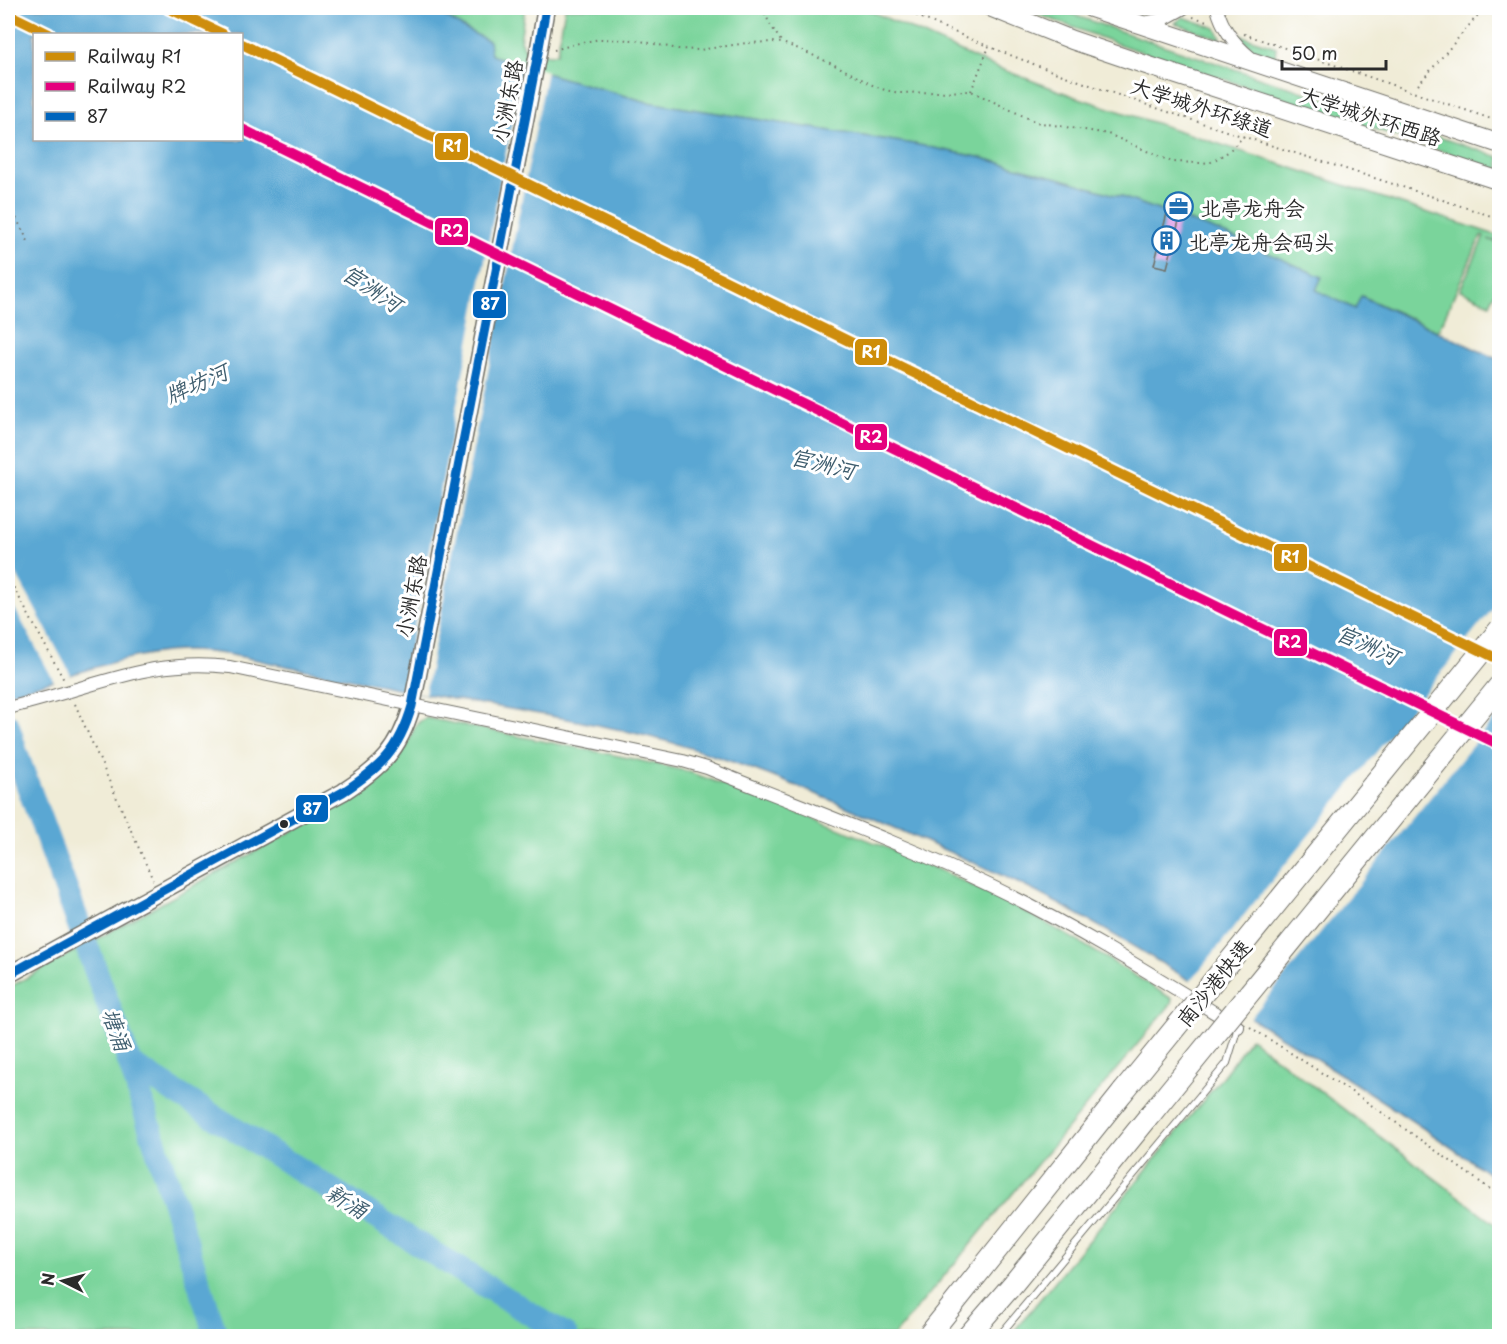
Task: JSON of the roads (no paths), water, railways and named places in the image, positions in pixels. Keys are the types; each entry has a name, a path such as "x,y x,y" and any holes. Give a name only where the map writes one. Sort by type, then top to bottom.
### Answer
{"highway":[{"name":"南沙港快速","path":"928,1336 1500,629"},
{"name":"南沙港快速","path":"968,1336 1013,1284 1500,685"}],"main road":[{"name":"小洲东路","path":"8,975 343,792 382,763 395,745 413,699 546,52 546,8"},
{"name":"大学城外环西路","path":"992,8 1121,57 1500,181"},
{"path":"1091,8 1500,144"}],"street":[{"path":"1217,8 1221,22 1231,38 1239,48 1258,63"},
{"path":"1137,23 1164,19 1185,11"},
{"path":"9,708 150,669 210,665 413,699 683,761 707,768 920,854 1002,891 1084,934 1238,1027"}],"lane":[{"path":"999,1336 1227,1063 1238,1027"}],"water":[{"path":"8,8 432,8 489,41 491,55 531,69 647,102 914,144 978,157 1122,197 1225,234 1322,277 1316,290 1355,309 1361,296 1499,360 1499,1181 1431,1133 1326,1065 1068,909 1002,875 848,808 764,773 706,753 645,736 581,722 221,653 181,651 137,657 8,693"}],"waterway":[{"name":"塘涌","path":"8,726 130,1064 216,1336"},
{"name":"新涌","path":"130,1064 566,1336"}],"rail line":[{"name":"R1","path":"168,8 221,33"},
{"name":"R1","path":"8,14 47,33"},
{"name":"R1","path":"243,44 1500,660"},
{"name":"R2","path":"243,129 1500,745"}],"place":[{"name":"北亭龙舟会","path":"1179,207"},
{"name":"北亭龙舟会码头","path":"1167,241"}],"water label":[{"name":"官洲河","path":"373,287"},
{"name":"牌坊河","path":"196,382"},
{"name":"官洲河","path":"823,462"},
{"name":"官洲河","path":"1368,643"}]}
